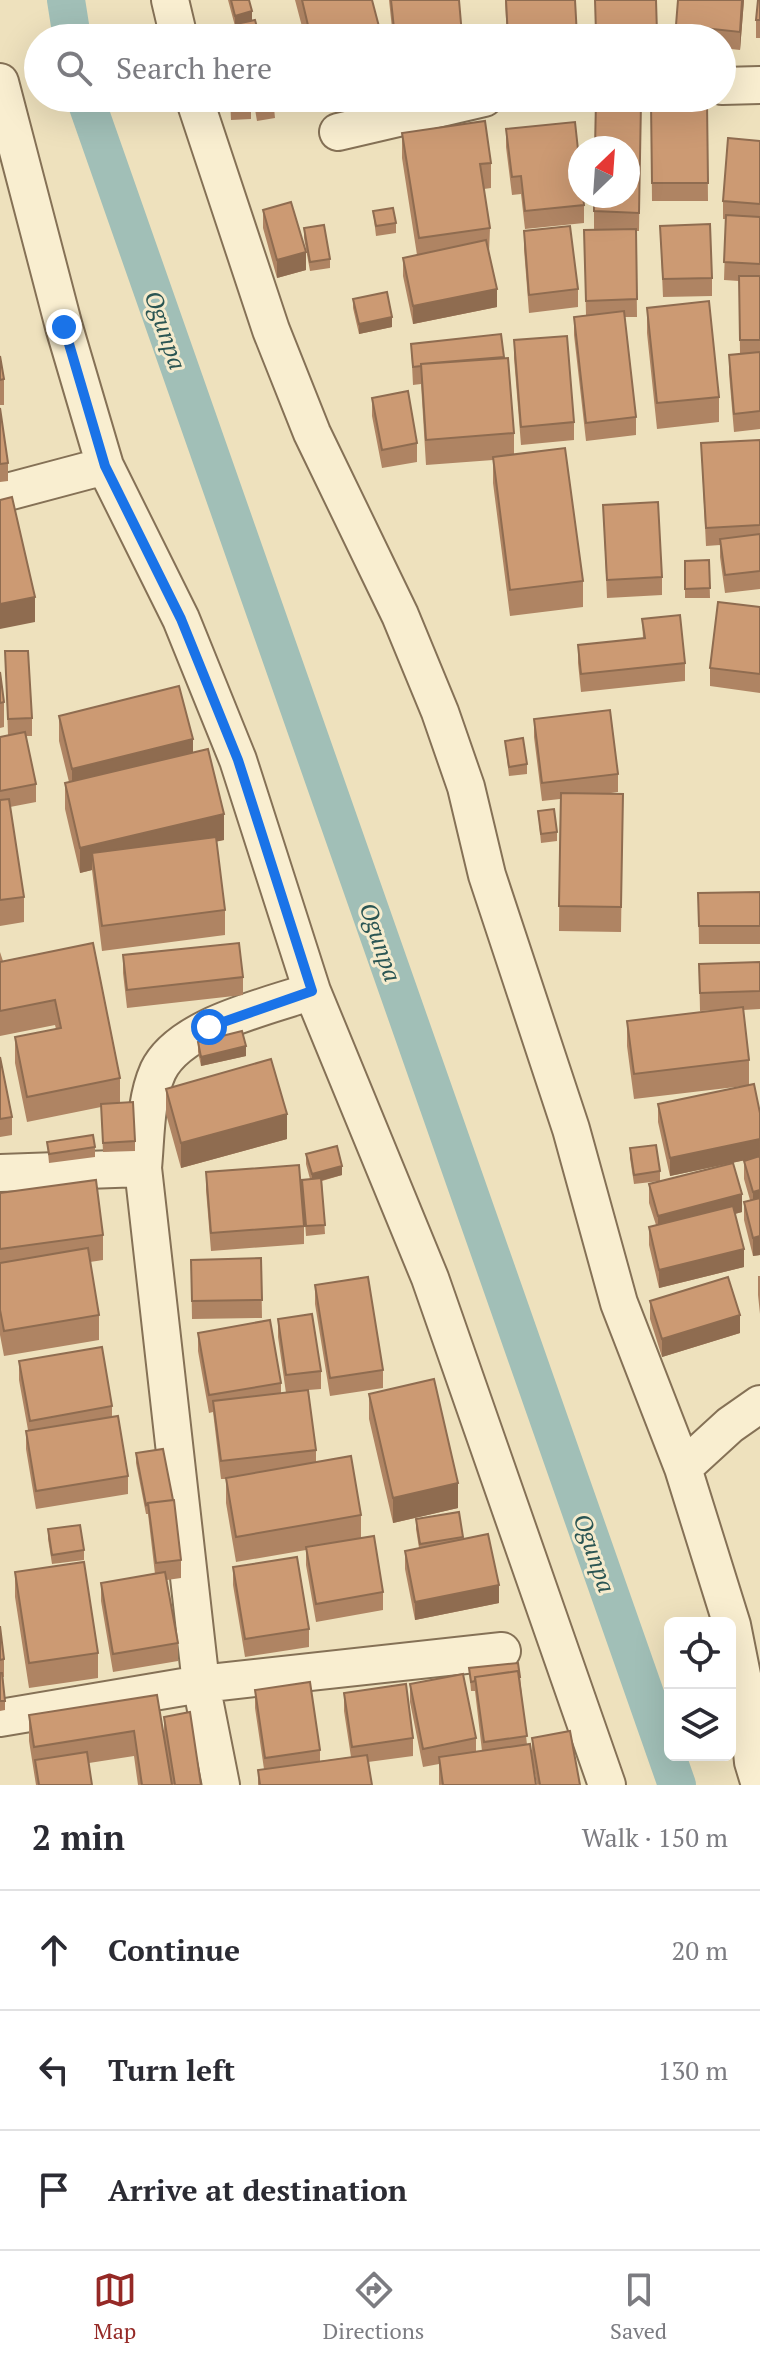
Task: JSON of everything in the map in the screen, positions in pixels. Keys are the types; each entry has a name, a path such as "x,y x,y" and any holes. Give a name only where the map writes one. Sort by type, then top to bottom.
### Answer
{"street":[{"path":"170,0 176,24"},
{"path":"0,82 64,327 105,466 181,619 232,746 259,820 312,991 430,1278 607,1785"},
{"path":"736,86 760,85"},
{"path":"199,112 271,330 312,433 400,615 440,712 466,787 487,875 571,1129 619,1303 683,1468 732,1625 747,1700 753,1762 760,1785"},
{"path":"338,132 424,112"},
{"path":"0,494 105,466"},
{"path":"221,1785 201,1684 143,1168 151,1091 159,1069 176,1046 209,1027 312,991"},
{"path":"0,1173 143,1168"},
{"path":"683,1468 730,1425 760,1404"},
{"path":"0,1718 201,1684 502,1651"}],"building":[{"path":"231,0 249,0 252,11 235,16"},
{"path":"302,0 372,0 378,24 308,24"},
{"path":"391,0 459,0 461,24 394,24"},
{"path":"506,0 575,0 576,24 507,24"},
{"path":"595,0 656,0 657,24 596,24"},
{"path":"678,0 742,0 740,32 736,32 736,24 676,24"},
{"path":"758,0 760,20 756,20"},
{"path":"255,20 256,24 236,24"},
{"path":"596,112 641,112 640,158 640,136 595,136"},
{"path":"651,112 707,112 708,183 652,183"},
{"path":"485,121 491,163 480,164 490,228 419,238 402,133"},
{"path":"575,122 577,136 568,136 568,207 525,211 521,176 512,177 506,129"},
{"path":"728,138 760,141 760,204 723,201"},
{"path":"291,202 306,252 277,260 263,210"},
{"path":"393,208 396,223 376,226 373,211"},
{"path":"594,208 639,208 639,213 594,211"},
{"path":"726,215 760,217 760,264 724,262"},
{"path":"710,224 712,278 663,279 660,226"},
{"path":"324,225 330,259 310,262 304,228"},
{"path":"570,226 578,289 529,295 524,231"},
{"path":"636,229 637,299 586,301 584,230"},
{"path":"486,240 497,289 413,306 403,258"},
{"path":"739,276 760,276 760,340 740,340"},
{"path":"387,292 392,317 359,324 353,299"},
{"path":"709,301 719,397 657,403 647,308"},
{"path":"624,311 636,417 586,423 574,317"},
{"path":"501,334 504,357 413,367 411,344"},
{"path":"567,336 574,422 521,427 514,340"},
{"path":"760,352 760,411 734,414 729,355"},
{"path":"0,356 4,379 0,380"},
{"path":"508,358 514,433 426,440 421,364"},
{"path":"408,391 417,443 382,450 372,398"},
{"path":"0,408 8,463 0,464"},
{"path":"760,440 760,525 706,528 701,443"},
{"path":"565,448 583,581 510,590 493,457"},
{"path":"12,497 35,597 0,604 0,500"},
{"path":"658,502 662,577 607,580 603,505"},
{"path":"760,534 760,571 725,575 720,539"},
{"path":"709,560 710,588 685,589 685,561"},
{"path":"718,602 760,607 760,674 710,668"},
{"path":"680,615 685,663 581,674 578,645 645,638 642,619"},
{"path":"5,651 28,651 32,718 8,719"},
{"path":"0,672 4,702 0,703"},
{"path":"179,686 193,739 72,769 59,716"},
{"path":"610,710 618,774 542,783 534,719"},
{"path":"25,732 36,784 0,791 0,737"},
{"path":"523,738 527,764 509,767 505,741"},
{"path":"208,749 224,814 80,848 65,783"},
{"path":"561,793 623,794 621,907 559,906"},
{"path":"9,799 24,897 0,900 0,800"},
{"path":"554,809 557,832 541,834 538,811"},
{"path":"216,837 225,910 102,926 92,853"},
{"path":"760,892 760,926 699,926 698,893"},
{"path":"93,943 120,1078 27,1097 15,1037 61,1028 55,1000 0,1011 0,962"},
{"path":"239,943 243,977 127,990 123,955"},
{"path":"760,962 760,991 700,993 699,964"},
{"path":"743,1007 749,1060 634,1074 627,1021"},
{"path":"242,1031 246,1046 201,1057 198,1042"},
{"path":"0,1057 12,1117 0,1119"},
{"path":"271,1059 287,1114 181,1143 166,1089"},
{"path":"754,1084 760,1113 760,1139 670,1158 658,1104"},
{"path":"133,1102 135,1141 103,1143 101,1104"},
{"path":"93,1135 95,1147 49,1154 47,1142"},
{"path":"656,1145 660,1171 634,1175 630,1148"},
{"path":"337,1146 342,1166 312,1174 306,1154"},
{"path":"760,1156 760,1190 753,1192 744,1161"},
{"path":"733,1163 742,1194 658,1216 649,1184"},
{"path":"299,1165 304,1226 211,1233 206,1172"},
{"path":"321,1178 325,1225 306,1226 302,1180"},
{"path":"96,1180 103,1235 0,1249 0,1193"},
{"path":"760,1198 760,1236 753,1238 744,1202"},
{"path":"733,1206 744,1249 659,1270 649,1227"},
{"path":"88,1248 99,1315 4,1331 0,1310 0,1263"},
{"path":"261,1258 262,1300 192,1301 191,1260"},
{"path":"368,1277 383,1370 330,1378 315,1285"},
{"path":"728,1277 740,1315 662,1339 650,1301"},
{"path":"312,1314 321,1371 286,1375 278,1319"},
{"path":"270,1320 281,1383 209,1395 198,1333"},
{"path":"102,1347 112,1406 30,1421 19,1361"},
{"path":"434,1379 458,1483 393,1498 369,1394"},
{"path":"308,1390 316,1450 221,1461 213,1401"},
{"path":"118,1416 128,1476 36,1491 26,1431"},
{"path":"163,1449 173,1500 146,1505 136,1453"},
{"path":"351,1456 361,1515 236,1537 226,1478"},
{"path":"174,1500 181,1560 156,1563 148,1503"},
{"path":"459,1512 463,1537 420,1544 416,1519"},
{"path":"80,1525 84,1550 52,1555 48,1529"},
{"path":"488,1534 499,1585 415,1602 405,1551"},
{"path":"374,1536 383,1592 316,1604 306,1547"},
{"path":"297,1557 309,1629 245,1639 233,1567"},
{"path":"84,1562 98,1653 29,1663 15,1572"},
{"path":"165,1572 178,1643 113,1654 101,1583"},
{"path":"0,1626 4,1659 0,1660"},
{"path":"518,1663 520,1677 518,1671 475,1677 475,1681 471,1682 469,1668"},
{"path":"518,1671 527,1736 484,1742 475,1677"},
{"path":"2,1673 5,1701 0,1701"},
{"path":"463,1674 476,1738 423,1749 410,1684"},
{"path":"310,1682 320,1750 265,1758 255,1690"},
{"path":"406,1684 413,1738 352,1747 344,1693"},
{"path":"157,1695 172,1785 142,1785 134,1731 34,1747 29,1715"},
{"path":"190,1712 201,1785 175,1785 164,1717"},
{"path":"570,1731 580,1785 540,1785 532,1738"},
{"path":"530,1744 536,1785 443,1785 439,1757"},
{"path":"87,1752 92,1785 39,1785 35,1760"},
{"path":"367,1755 372,1785 260,1785 258,1770"}],"waterway":[{"name":"Ogunpa","path":"66,0 70,24"},
{"name":"Ogunpa","path":"90,112 677,1785"}],"route":[{"path":"64,327 105,466 181,619 238,760 312,991 209,1027"}]}
